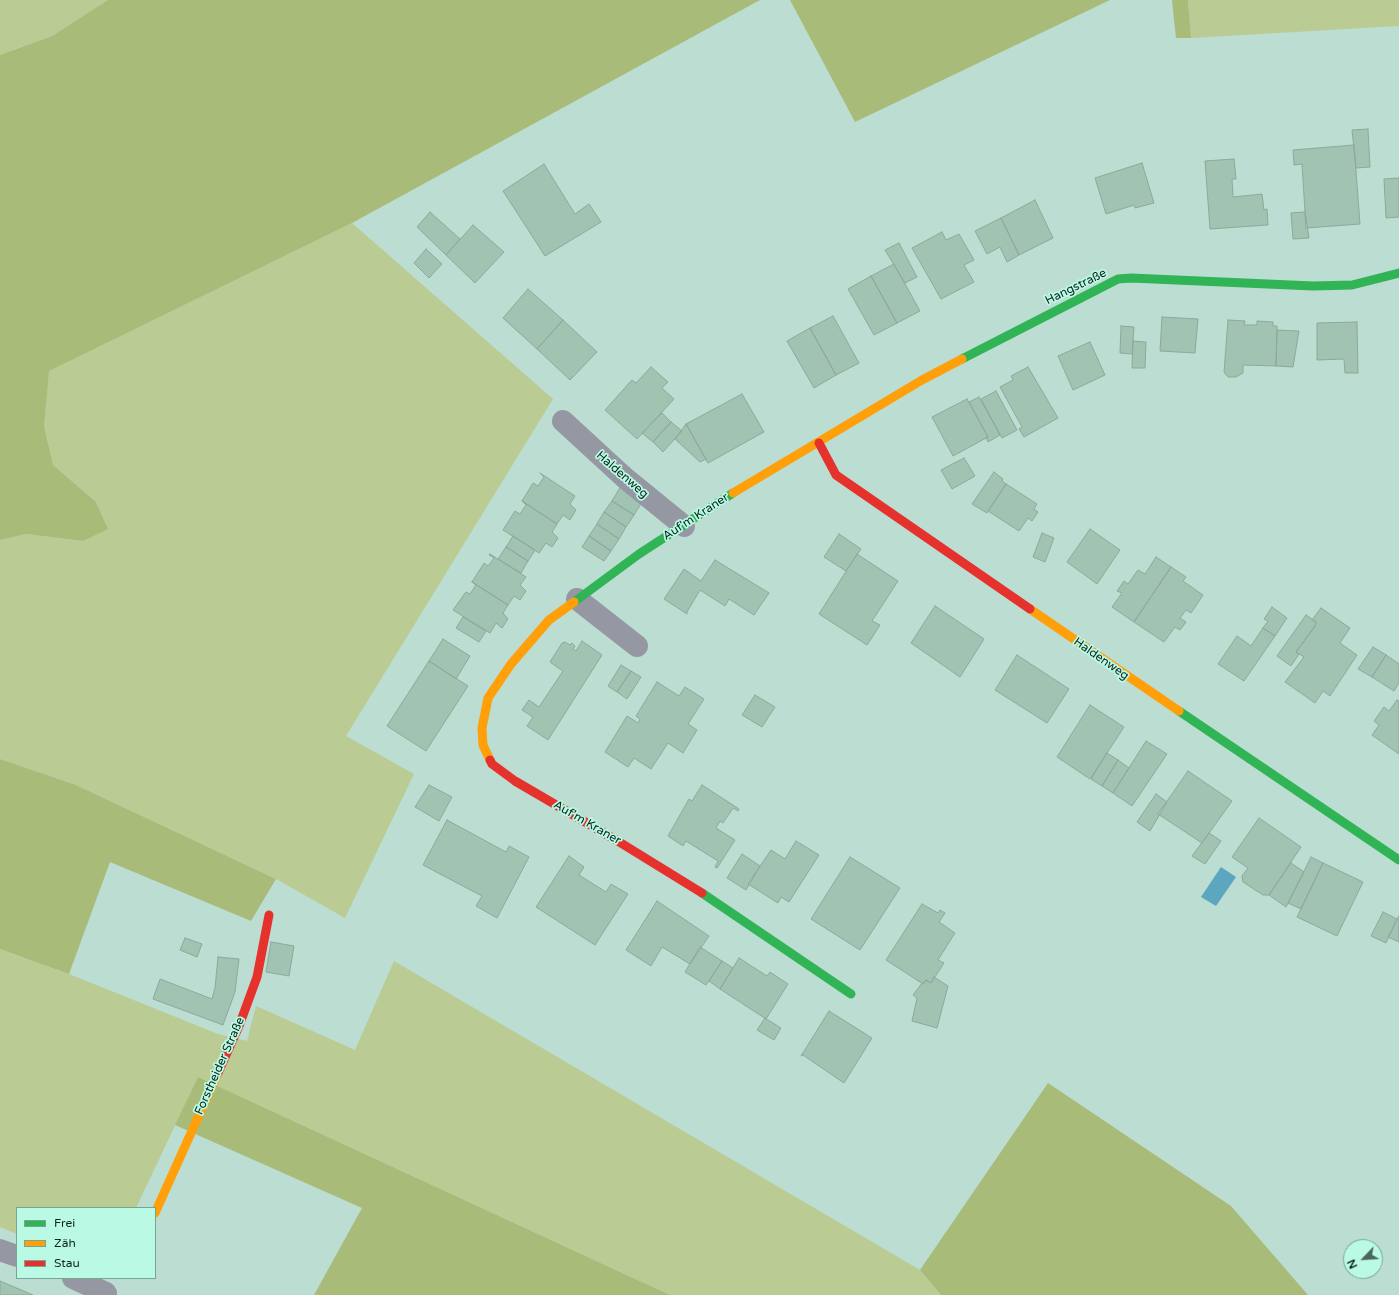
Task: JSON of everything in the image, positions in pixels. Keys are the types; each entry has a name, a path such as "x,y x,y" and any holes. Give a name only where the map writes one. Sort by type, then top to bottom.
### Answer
{"street":[{"name":"Hangstraße","path":"819,443 922,380 1118,279 1131,278 1313,286 1352,285 1399,273"},
{"name":"Haldenweg","path":"563,421 625,478 684,526"},
{"name":"Auf'm Kraner","path":"819,443 713,505 684,526 639,554 549,620 511,664 488,698 482,728 484,745 492,764 515,781 616,840 716,902 851,994"},
{"name":"Haldenweg","path":"819,443 836,475 1115,668 1399,860"},
{"path":"577,599 637,646"},
{"name":"Forstheider Straße","path":"156,1211 239,1026 257,976 269,914"},
{"path":"0,1250 16,1256"},
{"path":"76,1279 109,1289"}],"green space":[{"path":"0,0 108,0 52,36 0,55"},
{"path":"108,0 760,0 352,223 49,371 44,426 53,465 95,501 108,529 83,541 26,534 0,540 0,55 52,36"},
{"path":"790,0 1110,0 855,122"},
{"path":"1172,0 1188,0 1191,38 1176,38"},
{"path":"1188,0 1399,0 1399,26 1191,38"},
{"path":"352,223 553,399 346,736 414,774 345,918 276,879 76,785 0,759 0,540 26,534 82,541 95,501 53,465 44,426 48,371"},
{"path":"0,759 76,785 276,879 251,921 110,862 69,974 0,949"},
{"path":"0,949 69,974 218,1034 247,1041 256,1006 355,1050 394,961 920,1270 941,1295 670,1295 198,1077 136,1207 16,1207 16,1234 0,1227"},
{"path":"198,1077 670,1295 314,1295 362,1208 175,1125"},
{"path":"1048,1083 1231,1206 1308,1295 941,1295 920,1270"}],"water":[{"path":"1221,867 1236,877 1216,906 1201,897"}],"building":[{"path":"1368,129 1370,167 1356,168 1352,130"},
{"path":"1354,145 1360,224 1306,228 1302,164 1294,165 1293,150"},
{"path":"1234,159 1236,179 1232,179 1233,197 1262,194 1264,210 1267,209 1268,225 1210,229 1205,161"},
{"path":"1142,163 1154,203 1135,208 1134,205 1106,214 1095,178"},
{"path":"544,164 575,214 589,204 601,222 545,256 503,191"},
{"path":"1399,178 1399,217 1386,218 1384,179"},
{"path":"1035,200 1053,238 1019,255 1001,218"},
{"path":"430,212 460,239 446,255 417,227"},
{"path":"1305,212 1309,238 1293,239 1291,213"},
{"path":"1001,218 1019,255 1007,262 1000,247 987,254 975,231"},
{"path":"473,225 504,252 475,283 446,255"},
{"path":"942,232 946,240 959,234 974,260 964,265 974,282 941,299 912,248"},
{"path":"899,243 917,277 905,283 885,250"},
{"path":"426,249 442,264 429,278 414,263"},
{"path":"894,264 920,311 897,323 871,276"},
{"path":"871,276 897,323 874,335 848,289"},
{"path":"528,289 563,320 537,349 503,318"},
{"path":"833,316 859,363 836,375 810,328"},
{"path":"1162,317 1198,319 1195,353 1160,351"},
{"path":"563,320 597,352 570,380 537,349"},
{"path":"1228,320 1245,321 1244,325 1257,325 1257,321 1273,322 1273,326 1277,326 1276,366 1243,365 1243,373 1236,377 1228,377 1224,372"},
{"path":"1357,322 1358,373 1345,373 1344,359 1317,360 1317,323"},
{"path":"1121,326 1134,327 1132,354 1120,353"},
{"path":"810,328 836,375 814,388 787,341"},
{"path":"1277,330 1299,331 1293,367 1276,366"},
{"path":"1133,341 1146,342 1145,368 1132,368"},
{"path":"1090,342 1105,375 1073,390 1058,356"},
{"path":"651,367 668,382 662,388 674,399 637,439 605,410 632,380 636,383"},
{"path":"1028,367 1058,418 1024,437 1019,429 1022,427 1000,387 1013,380 1011,376"},
{"path":"996,391 1017,430 1002,438 981,399"},
{"path":"742,394 764,432 708,463 686,424"},
{"path":"979,397 1000,435 988,442 986,437 988,437 969,402"},
{"path":"967,399 988,437 953,456 932,417"},
{"path":"662,413 671,422 653,442 642,433"},
{"path":"671,422 682,431 663,452 653,442"},
{"path":"686,424 706,459 700,462 675,439"},
{"path":"964,458 975,476 952,489 941,470"},
{"path":"994,472 1003,479 1002,481 1006,484 987,513 972,504"},
{"path":"540,473 575,496 570,504 576,510 570,520 563,515 557,524 522,501 533,483 538,486 544,477"},
{"path":"622,484 642,502 634,515 612,501"},
{"path":"1006,484 1037,504 1034,509 1038,512 1032,521 1028,518 1019,531 988,511"},
{"path":"522,501 557,524 552,532 558,538 552,547 546,543 539,553 503,530 515,511 520,514 526,505"},
{"path":"612,501 634,515 626,527 604,512"},
{"path":"604,512 626,527 619,539 597,524"},
{"path":"597,524 619,539 611,551 589,536"},
{"path":"1090,529 1120,550 1097,584 1067,562"},
{"path":"1042,533 1054,538 1045,562 1033,557"},
{"path":"839,534 861,549 846,571 824,557"},
{"path":"513,536 535,550 528,561 506,547"},
{"path":"589,536 611,551 604,561 582,547"},
{"path":"506,547 528,561 521,573 498,559"},
{"path":"490,554 526,577 520,585 526,591 520,600 514,596 508,605 472,582 484,563 488,566 494,558 489,555"},
{"path":"857,554 898,581 872,621 880,625 867,645 819,614"},
{"path":"1156,557 1171,567 1134,622 1112,607 1122,593 1117,591 1124,581 1128,584 1138,570 1145,574"},
{"path":"715,560 769,593 754,615 729,599 725,606 700,590 687,614 664,599 684,569 701,581"},
{"path":"1171,567 1186,577 1183,581 1203,595 1191,613 1186,610 1180,618 1186,622 1180,630 1175,627 1164,642 1134,622"},
{"path":"472,582 508,605 503,613 508,619 502,628 496,623 490,633 453,610 466,592 470,594 476,585"},
{"path":"935,606 984,639 960,677 911,643"},
{"path":"1272,607 1287,618 1275,636 1263,628 1268,621 1264,619"},
{"path":"1321,608 1350,628 1340,643 1357,655 1330,696 1323,691 1315,703 1285,682 1304,657 1296,652 1315,626 1316,622 1312,620"},
{"path":"1306,615 1316,622 1315,626 1296,652 1299,654 1291,666 1277,656"},
{"path":"463,617 486,631 479,642 456,628"},
{"path":"1263,628 1275,636 1244,681 1218,664 1237,636 1251,646"},
{"path":"443,639 470,656 456,679 429,661"},
{"path":"582,641 602,655 548,740 527,726 533,717 522,710 529,700 539,707 563,671 550,662 562,643 565,642 570,645 572,643 575,646 573,649 576,651"},
{"path":"1373,647 1386,655 1372,677 1358,669"},
{"path":"1017,655 1069,689 1047,723 995,690"},
{"path":"1386,655 1399,664 1399,683 1394,691 1372,677"},
{"path":"429,661 468,686 426,751 387,726"},
{"path":"621,665 631,671 617,692 608,686"},
{"path":"631,671 641,677 627,699 617,692"},
{"path":"657,682 679,696 685,687 704,699 688,724 697,730 683,753 668,743 651,769 634,758 628,767 605,752 627,716 638,723 640,719 636,716"},
{"path":"755,695 775,707 762,727 742,715"},
{"path":"1397,700 1399,701 1399,754 1372,735 1379,725 1374,721 1384,707 1389,711"},
{"path":"1090,705 1124,727 1090,779 1057,757"},
{"path":"1146,741 1167,754 1132,806 1113,793"},
{"path":"1107,753 1118,760 1102,786 1091,779"},
{"path":"1118,760 1129,768 1113,793 1102,786"},
{"path":"1188,771 1232,801 1202,843 1158,814"},
{"path":"429,785 452,797 439,821 415,807"},
{"path":"702,785 739,809 738,811 733,808 723,823 720,821 716,828 735,840 717,868 715,867 718,861 686,841 683,846 668,836 689,799 692,801"},
{"path":"1156,794 1167,802 1150,831 1137,822"},
{"path":"1259,818 1301,847 1269,895 1263,895 1243,882 1242,876 1248,868 1232,857"},
{"path":"447,820 506,852 509,846 529,857 497,918 476,906 482,896 423,865"},
{"path":"1209,833 1221,841 1205,864 1192,856"},
{"path":"796,841 819,855 789,902 781,897 778,903 748,884 771,850 785,859"},
{"path":"742,854 760,866 746,890 727,878"},
{"path":"569,856 584,867 579,875 606,892 611,884 628,894 595,945 536,907"},
{"path":"850,857 900,888 860,950 811,919"},
{"path":"1311,857 1323,863 1301,909 1288,903"},
{"path":"1291,863 1304,872 1286,907 1269,895"},
{"path":"1323,863 1363,882 1337,936 1297,917"},
{"path":"657,901 709,936 690,964 662,947 651,966 626,950"},
{"path":"922,904 938,913 940,910 945,913 939,922 955,933 938,960 944,963 931,983 926,980 923,984 886,960"},
{"path":"1383,912 1397,919 1386,943 1371,936"},
{"path":"1399,916 1399,942 1388,937"},
{"path":"185,938 202,944 197,957 180,950"},
{"path":"271,942 294,946 289,976 266,972"},
{"path":"700,947 722,961 706,985 685,972"},
{"path":"218,957 239,959 235,992 223,1025 153,999 160,979 212,999 215,988"},
{"path":"739,958 767,976 770,972 788,984 766,1019 720,989"},
{"path":"722,961 733,968 720,989 709,981"},
{"path":"934,977 948,986 937,1028 912,1021 917,998 913,995 922,983 923,984 926,980 931,983"},
{"path":"829,1011 872,1038 844,1083 803,1055 801,1056"},
{"path":"765,1018 781,1028 774,1040 757,1030"},
{"path":"0,1281 33,1295 0,1295"}],"traffic: fast":[{"path":"962,359 1118,279 1131,278 1313,286 1352,285 1399,273"},
{"path":"574,602 639,554 733,493"},
{"path":"1179,711 1399,860"},
{"path":"702,893 851,994"}],"traffic: slow":[{"path":"733,493 922,380 962,359"},
{"path":"490,760 483,745 482,728 488,698 511,664 549,620 574,602"},
{"path":"1030,609 1179,711"},
{"path":"156,1211 218,1073"}],"traffic: jam":[{"path":"819,443 836,475 1030,609"},
{"path":"490,760 492,764 515,781 616,840 702,893"},
{"path":"218,1073 239,1026 257,977 269,915"}]}
